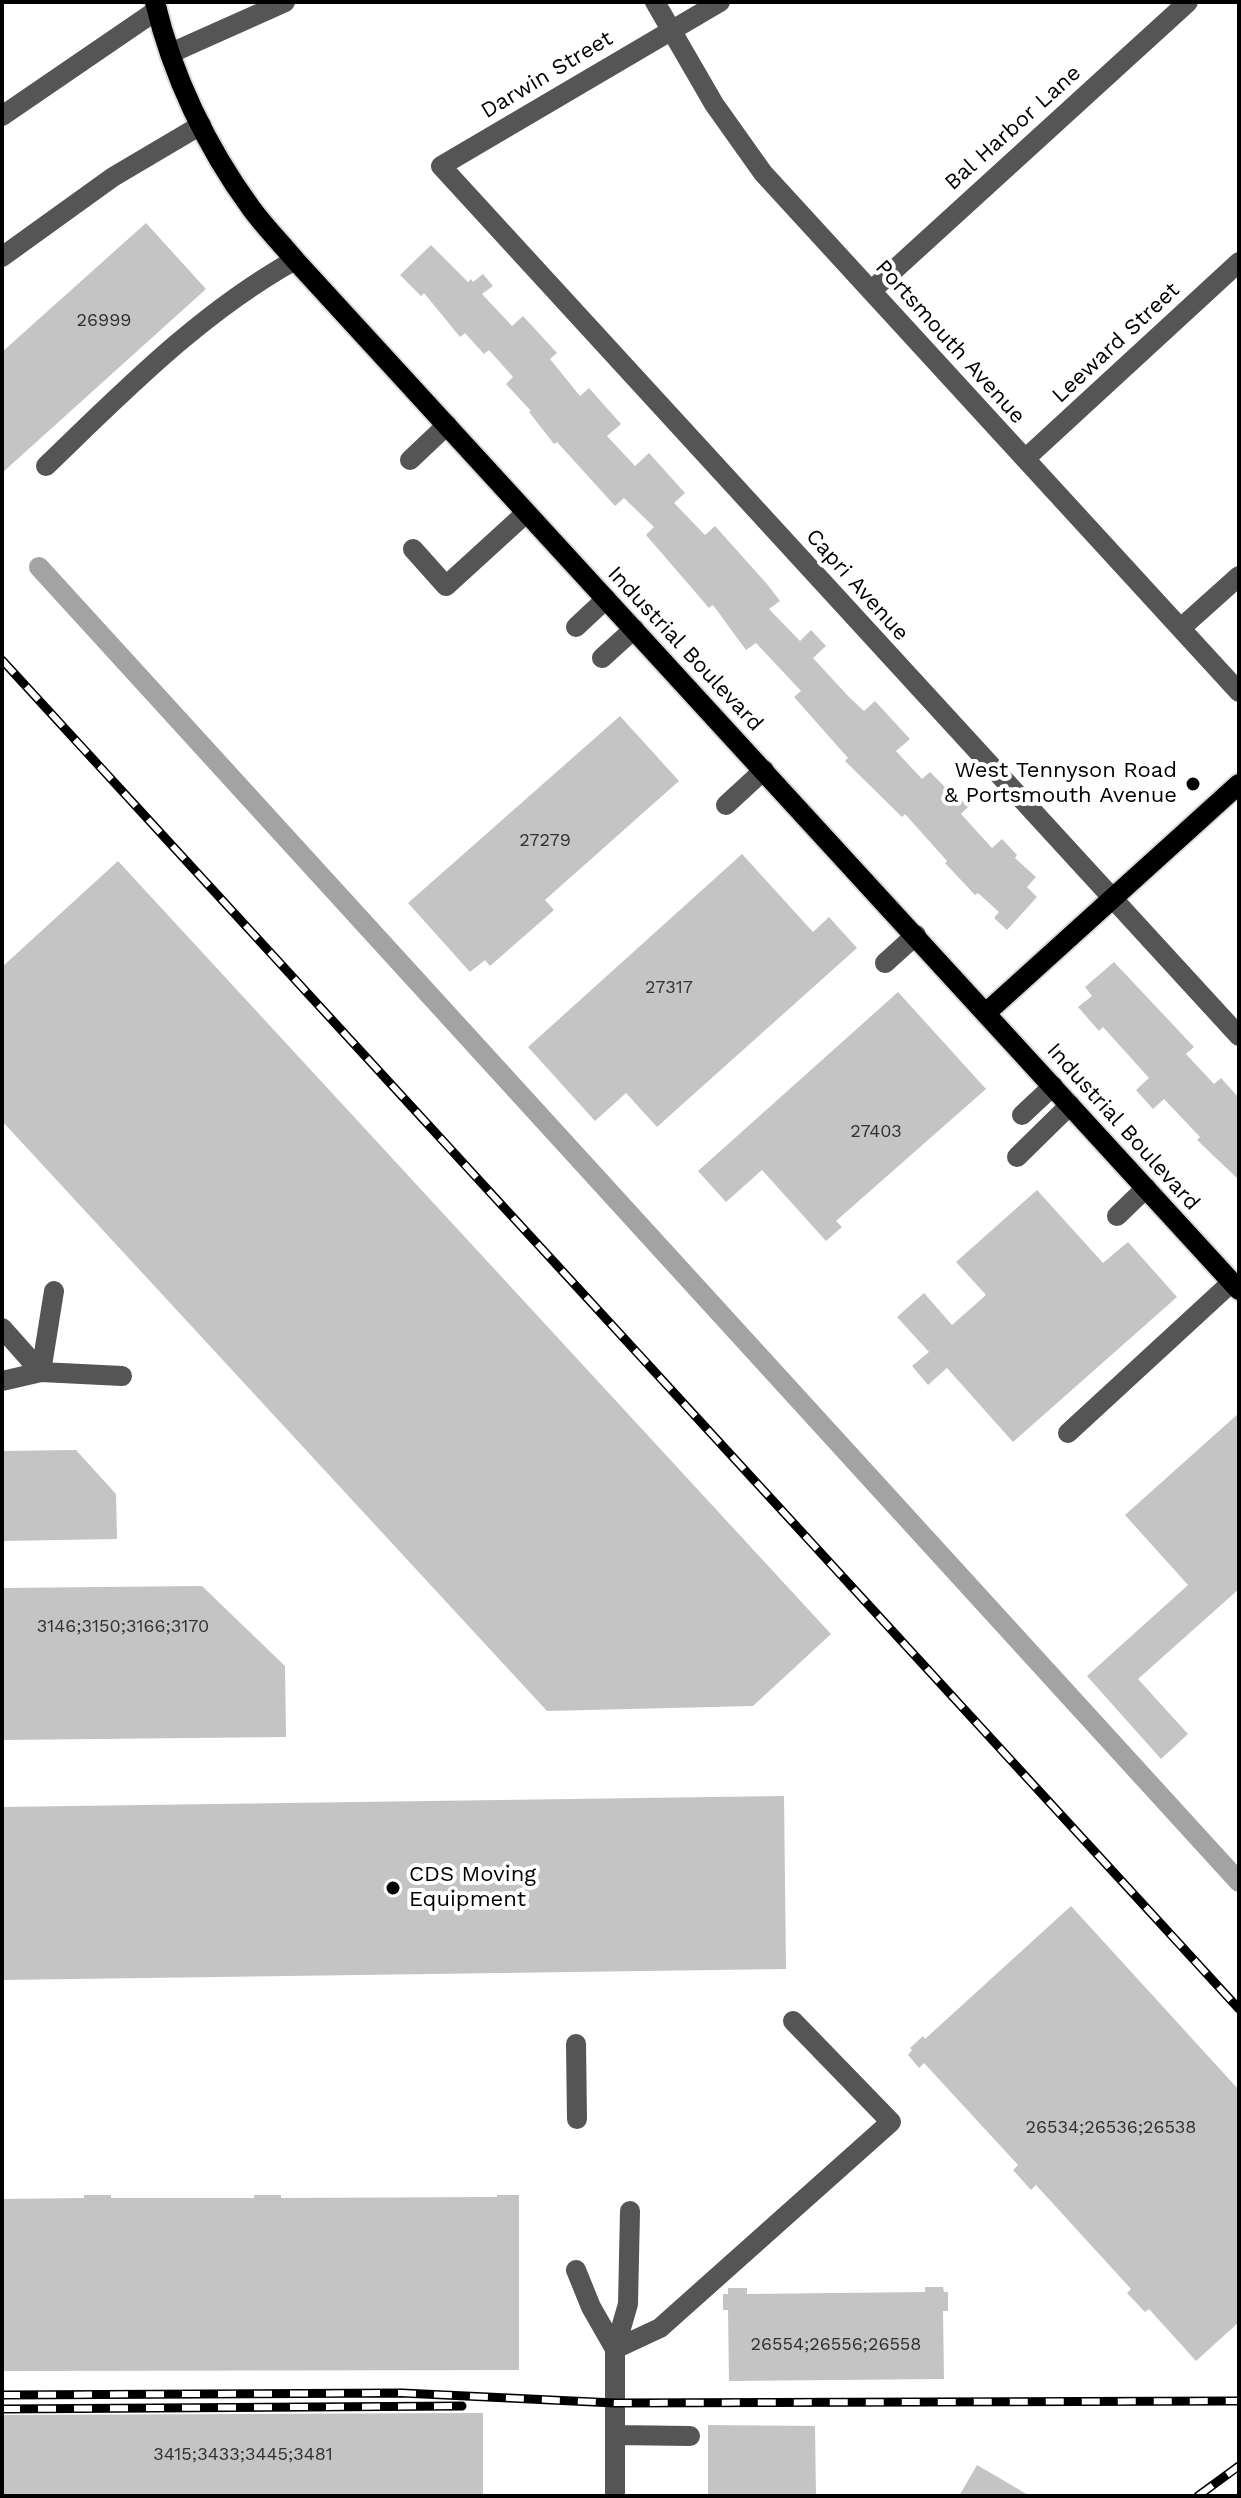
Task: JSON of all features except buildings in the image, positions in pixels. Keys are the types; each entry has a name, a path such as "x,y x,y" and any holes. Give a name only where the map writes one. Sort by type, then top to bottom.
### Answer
{"main road":[{"name":"Industrial Boulevard","path":"156,6 171,53 201,125 251,208 526,513 1236,1286"},
{"path":"987,1012 1239,784"}],"street":[{"path":"171,53 285,2"},
{"name":"Portsmouth Avenue","path":"655,2 714,104 763,173 1239,692"},
{"name":"Darwin Street","path":"441,166 720,2"},
{"name":"Bal Harbor Lane","path":"871,291 1188,2"},
{"path":"2,116 156,6"},
{"path":"2,257 113,177 201,125"},
{"name":"Capri Avenue","path":"441,166 1239,1036"},
{"path":"46,466 151,364 250,285 295,260"},
{"name":"Leeward Street","path":"1025,459 1239,262"},
{"path":"410,460 447,425"},
{"path":"413,549 446,586 526,513"},
{"path":"1181,628 1239,576"},
{"path":"576,627 606,599"},
{"path":"602,658 634,629"},
{"path":"726,805 764,770"},
{"path":"885,963 916,935"},
{"path":"1022,1115 1053,1086"},
{"path":"1017,1157 1070,1105"},
{"path":"1117,1216 1146,1188"},
{"path":"1068,1433 1236,1286"},
{"path":"41,1372 54,1291"},
{"path":"2,1328 41,1372"},
{"path":"2,1381 41,1372 122,1376"},
{"path":"615,2349 660,2328 891,2122 793,2021"},
{"path":"576,2044 577,2119"},
{"path":"615,2496 615,2349 628,2304 630,2211"},
{"path":"576,2270 591,2307 615,2349"},
{"path":"615,2435 690,2436"}],"waterway":[{"path":"39,567 1239,1882"}],"railway":[{"path":"2,660 1239,2009"},
{"path":"2,2395 402,2393 615,2403 1239,2401"},
{"path":"2,2409 462,2406"},
{"path":"1198,2496 1239,2466"}],"place":[{"name":"West Tennyson Road & Portsmouth Avenue","path":"1193,784"},
{"name":"CDS Moving Equipment","path":"393,1888"}]}
